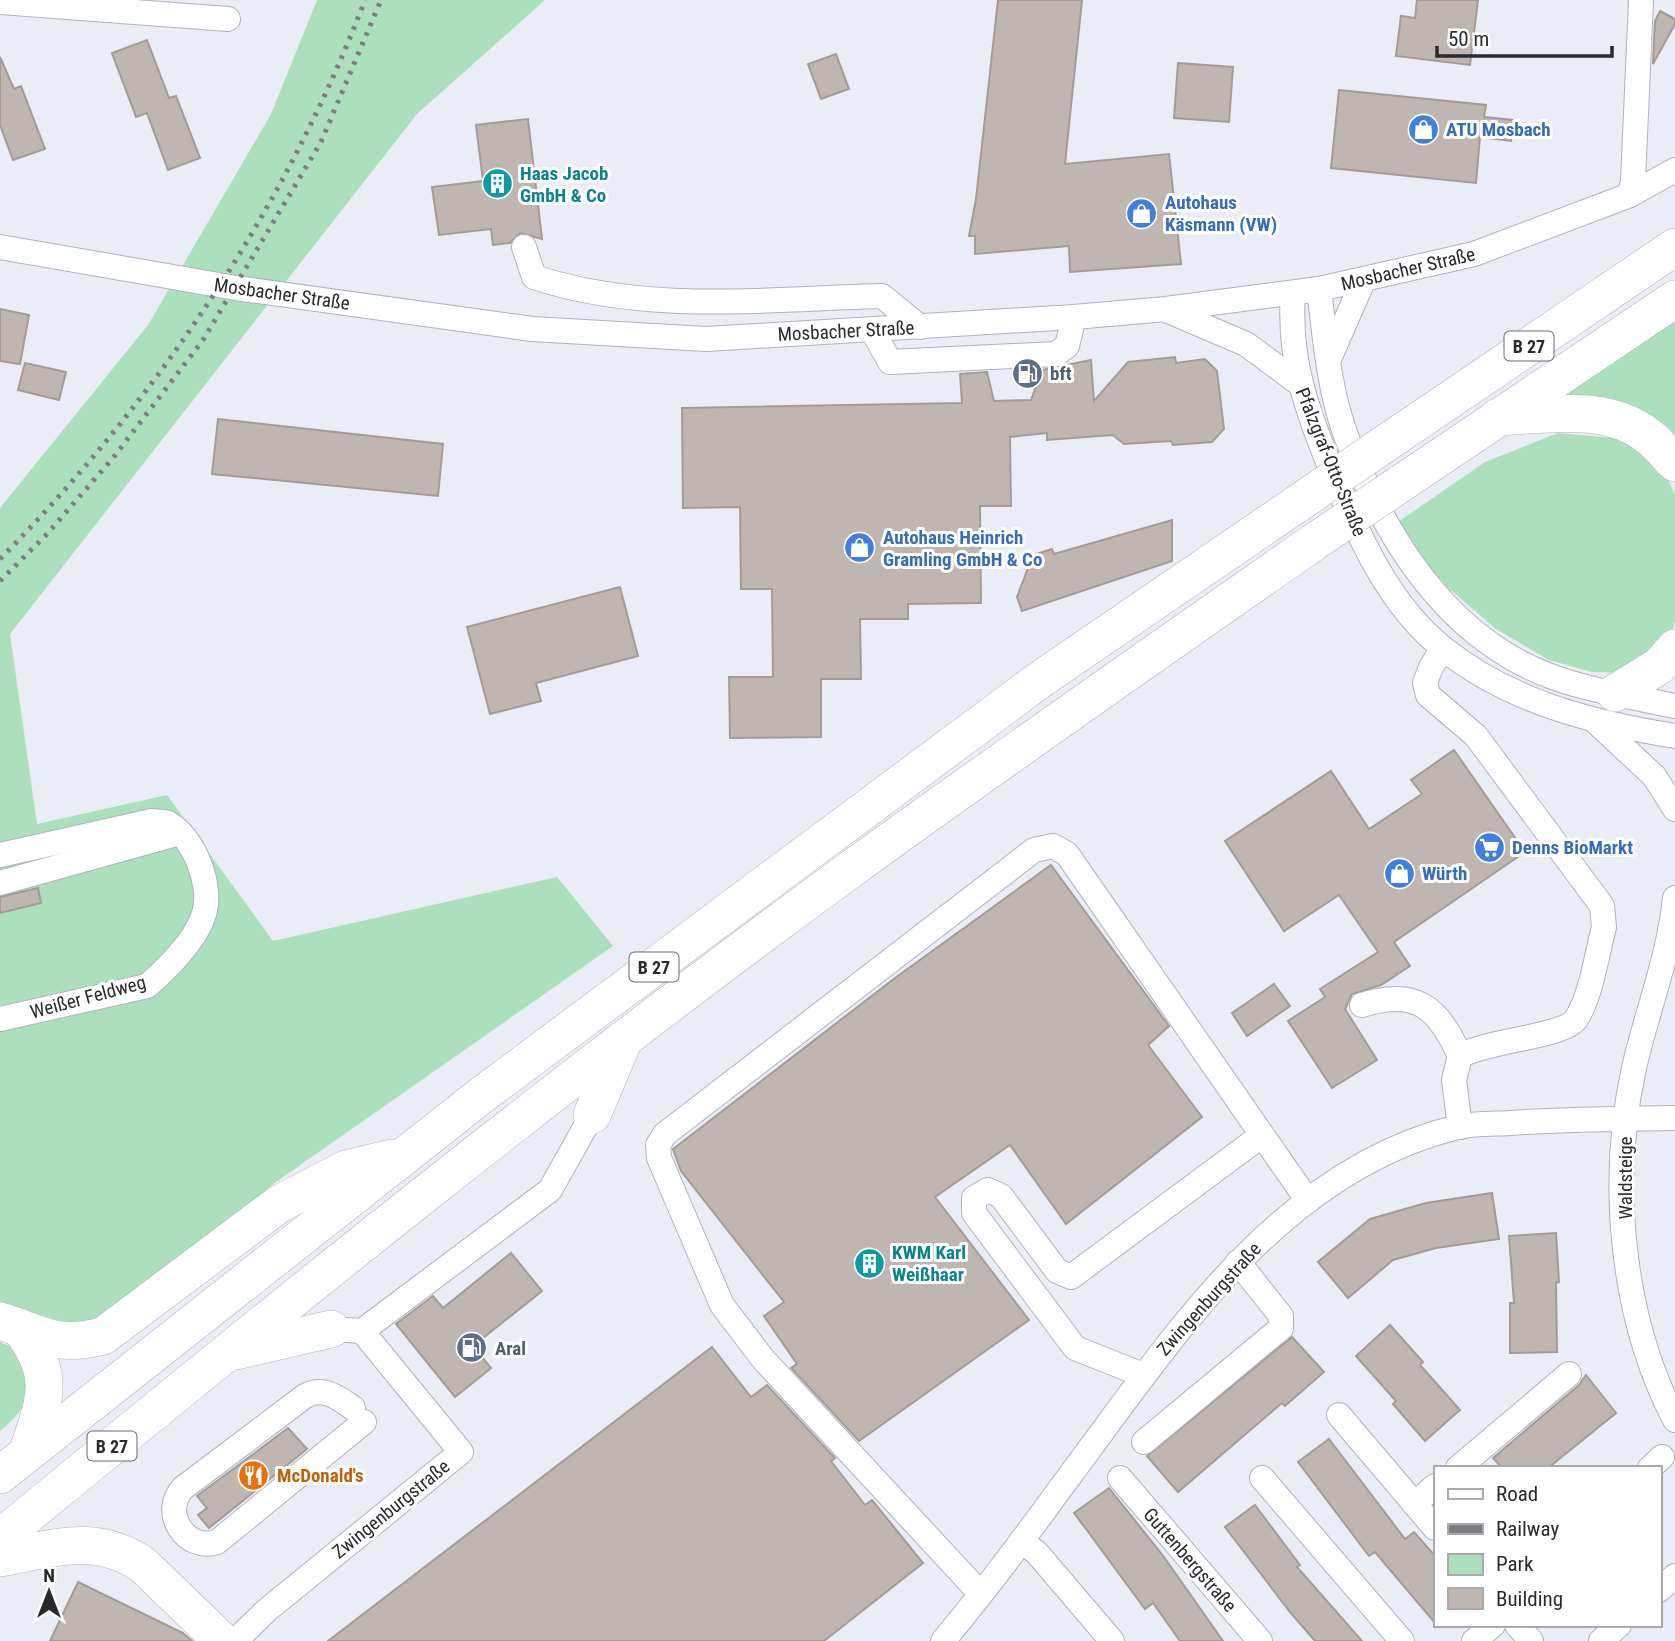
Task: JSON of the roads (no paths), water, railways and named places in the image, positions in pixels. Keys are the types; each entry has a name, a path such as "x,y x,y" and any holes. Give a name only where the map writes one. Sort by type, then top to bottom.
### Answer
{"highway":[{"name":"B 27","path":"0,1475 483,1094 1038,681 1675,247"},
{"name":"B 27","path":"0,1538 225,1353 624,1040 857,865 1314,542 1675,299"},
{"path":"1497,417 1582,414 1618,419 1647,435 1675,463"},
{"path":"1606,708 1659,666 1675,648"},
{"path":"592,1115 624,1040"},
{"path":"9,1324 56,1342 80,1342 103,1336 279,1204 346,1169 407,1154"},
{"path":"9,1324 37,1351 46,1373 40,1414 28,1451"},
{"path":"225,1353 347,1330"},
{"path":"0,1558 87,1544 128,1555 143,1565 222,1641"}],"street":[{"path":"1630,195 1633,181 1640,0"},
{"path":"0,2 179,8 228,19"},
{"name":"Mosbacher Straße","path":"0,247 236,288 532,329 706,339 1073,317 1166,309 1319,289 1474,254 1630,195 1675,170"},
{"path":"524,247 534,277 569,289 635,300 882,296 920,327"},
{"path":"1329,360 1363,281"},
{"name":"Pfalzgraf-Otto-Straße","path":"1319,289 1329,360 1347,440 1390,533 1423,582 1461,621 1500,650 1606,708 1675,736"},
{"name":"Pfalzgraf-Otto-Straße","path":"1293,293 1291,342 1300,384 1357,533 1406,609 1443,649 1487,677 1540,702 1606,708 1675,706"},
{"path":"1166,309 1246,344 1300,384"},
{"path":"872,330 890,362 1056,354 1067,346 1073,317"},
{"path":"1443,649 1430,667 1425,683 1429,695 1476,736 1602,906 1604,916 1584,1002 1574,1022 1560,1031 1494,1042 1460,1056"},
{"path":"1606,708 1675,809"},
{"path":"0,855 152,821 167,822 180,834"},
{"path":"0,883 180,834"},
{"name":"Weißer Feldweg","path":"0,1019 146,986 162,973 191,937 217,895 206,890 194,853 180,834"},
{"path":"980,1593 763,1359 722,1305 659,1158 660,1140 1034,850 1053,846 1067,854 1308,1201"},
{"name":"Waldsteige","path":"1675,898 1673,929 1634,1068 1625,1119 1621,1167 1628,1287 1664,1400 1675,1420"},
{"path":"1363,1005 1395,1000 1430,1009 1447,1025 1460,1056 1454,1071 1460,1127"},
{"path":"347,1330 550,1190 592,1115"},
{"name":"Zwingenburgstraße","path":"950,1639 980,1593 1143,1375 1238,1262 1308,1201 1366,1162 1413,1142 1460,1127 1675,1118"},
{"path":"1143,1375 1074,1348 974,1213 974,1198 988,1190 1001,1196 1057,1271 1072,1277 1261,1136"},
{"path":"1144,1442 1281,1328 1281,1316 1238,1262"},
{"name":"Zwingenburgstraße","path":"235,1641 267,1610 461,1452 347,1330"},
{"path":"1460,1466 1569,1374"},
{"path":"318,1391 328,1392 358,1415 217,1542 206,1546 195,1543 177,1524 172,1514 173,1503 183,1488 305,1396 318,1391"},
{"path":"1339,1415 1434,1527"},
{"name":"Guttenbergstraße","path":"1120,1478 1260,1641"},
{"path":"1262,1478 1402,1641"},
{"path":"1415,1504 1434,1487"},
{"path":"1021,1541 1037,1553 1099,1637"},
{"path":"1661,1588 1675,1576"},
{"path":"1474,1641 1491,1627"},
{"path":"1519,1627 1531,1641"},
{"path":"1601,1641 1617,1627"}],"railway":[{"path":"0,559 112,434 211,298 256,227 296,153 333,78 365,0"},
{"path":"0,581 47,534 113,458 203,340 321,142 381,0"}],"place":[{"name":"ATU Mosbach","path":"1423,129"},
{"name":"Haas Jacob GmbH & Co","path":"497,184"},
{"name":"Autohaus Käsmann (VW)","path":"1142,213"},
{"name":"bft","path":"1027,373"},
{"name":"Autohaus Heinrich Gramling GmbH & Co","path":"860,548"},
{"name":"Denns BioMarkt","path":"1489,847"},
{"name":"Würth","path":"1399,873"},
{"name":"KWM Karl Weißhaar","path":"869,1263"},
{"name":"Aral","path":"472,1348"},
{"name":"McDonald's","path":"254,1475"}]}
